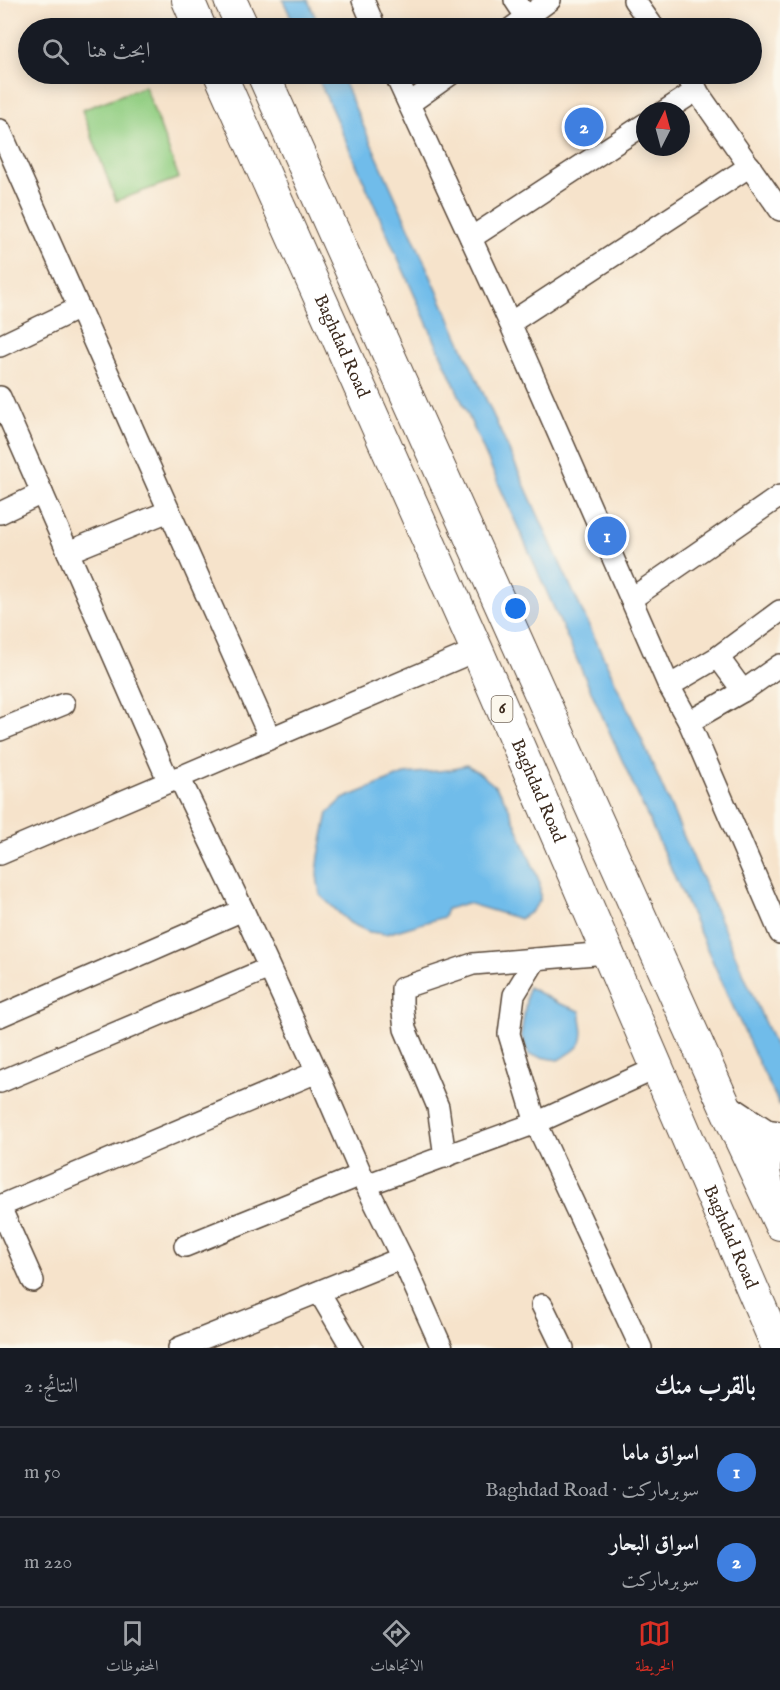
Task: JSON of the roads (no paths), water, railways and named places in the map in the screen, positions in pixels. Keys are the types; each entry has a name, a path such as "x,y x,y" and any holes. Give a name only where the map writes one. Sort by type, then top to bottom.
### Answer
{"highway":[{"path":"188,0 196,18"},
{"path":"230,0 238,18"},
{"name":"Baghdad Road","path":"224,84 477,650 778,1348"},
{"name":"6","path":"267,84 780,1224"}],"main road":[{"path":"725,1106 766,1133 780,1137 766,1166 768,1180 780,1210"}],"street":[{"path":"363,0 371,18"},
{"path":"515,0 519,18"},
{"path":"527,18 550,0"},
{"path":"634,0 647,18"},
{"path":"400,84 510,323 669,686 689,722 779,930"},
{"path":"410,104 437,84"},
{"path":"673,102 689,84"},
{"path":"692,84 780,210"},
{"path":"0,130 270,738"},
{"path":"471,238 636,130"},
{"path":"510,323 750,166"},
{"path":"0,346 79,308"},
{"path":"0,397 68,552 174,780 243,910 442,1348"},
{"path":"0,513 42,493"},
{"path":"631,599 780,496"},
{"path":"68,552 169,511"},
{"path":"669,686 718,657 780,611"},
{"path":"0,854 477,650"},
{"path":"718,657 743,691"},
{"path":"689,722 743,691 780,665"},
{"path":"0,730 64,704"},
{"path":"0,1016 243,910"},
{"path":"445,1156 438,1107 405,1029 402,988 473,964 607,953"},
{"path":"536,959 514,995 509,1034 536,1123 641,1348"},
{"path":"0,1082 269,968"},
{"path":"185,1246 364,1180 445,1156 536,1123 657,1068"},
{"path":"33,1281 0,1206 317,1072"},
{"path":"179,1348 402,1258"},
{"path":"319,1292 352,1348"},
{"path":"542,1305 563,1348"}],"water":[{"path":"283,0 308,0 316,18 291,18"},
{"path":"320,84 344,84 551,544 638,731 780,1058 780,1106 582,671"},
{"path":"466,766 478,772 495,786 503,797 540,883 540,901 531,912 520,919 467,903 447,909 444,917 386,934 369,932 350,923 320,895 317,875 328,813 343,799 404,774"},
{"path":"528,987 558,1003 580,1011 583,1030 581,1042 574,1050 558,1060 529,1055 521,1035"}],"place":[{"name":"اسواق البحار","path":"584,127"},
{"name":"اسواق ماما","path":"607,536"}]}
